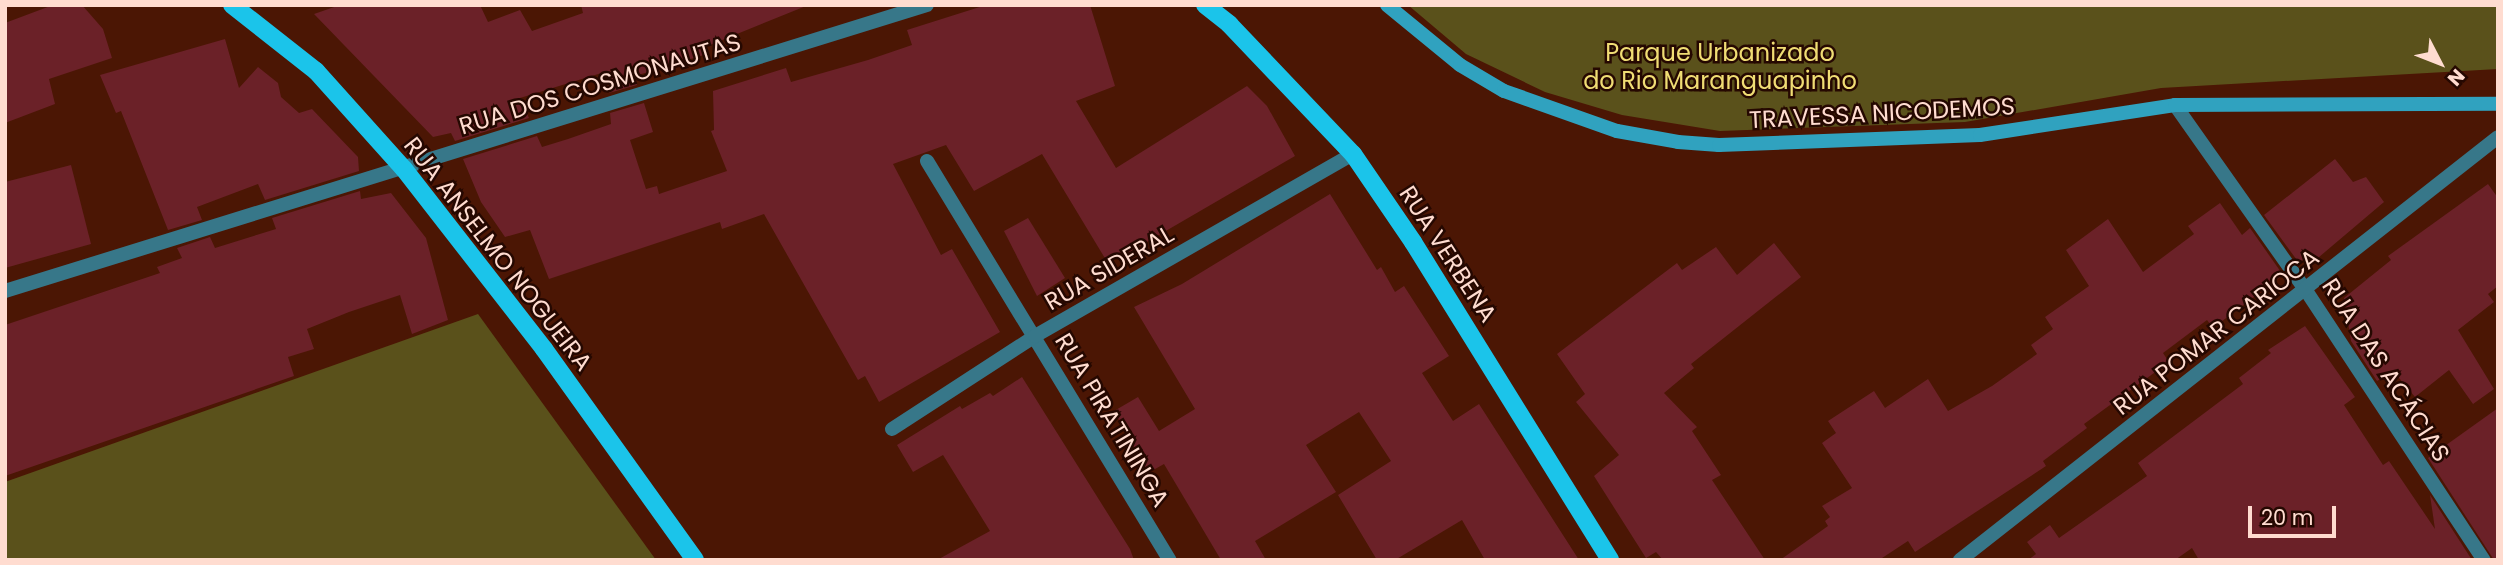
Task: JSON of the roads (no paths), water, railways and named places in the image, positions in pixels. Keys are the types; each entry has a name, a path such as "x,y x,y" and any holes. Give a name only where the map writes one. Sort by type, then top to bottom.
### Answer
{"main road":[{"name":"RUA ANSELMO NOGUEIRA","path":"232,5 316,71 404,169 544,349 695,560"},
{"name":"RUA VERBENA","path":"1205,5 1290,85 1353,154 1413,242 1610,560"},
{"name":"TRAVESSA NICODEMOS","path":"1387,5 1460,65 1504,91 1617,131 1678,142 1719,145 1980,135 2175,105 2498,104"}],"street":[{"name":"RUA DOS COSMONAUTAS","path":"5,291 927,5"},
{"name":"RUA DAS ACÁCIAS","path":"2175,105 2307,292 2484,560"},
{"name":"RUA POMAR CARIOCA","path":"1960,560 2307,292 2498,137"},
{"name":"RUA SIDERAL","path":"892,429 1035,336 1353,154"},
{"name":"RUA PIRATININGA","path":"927,161 1170,560"}],"park label":[{"name":"Parque Urbanizado do Rio Maranguapinho","path":"1720,67"}]}
